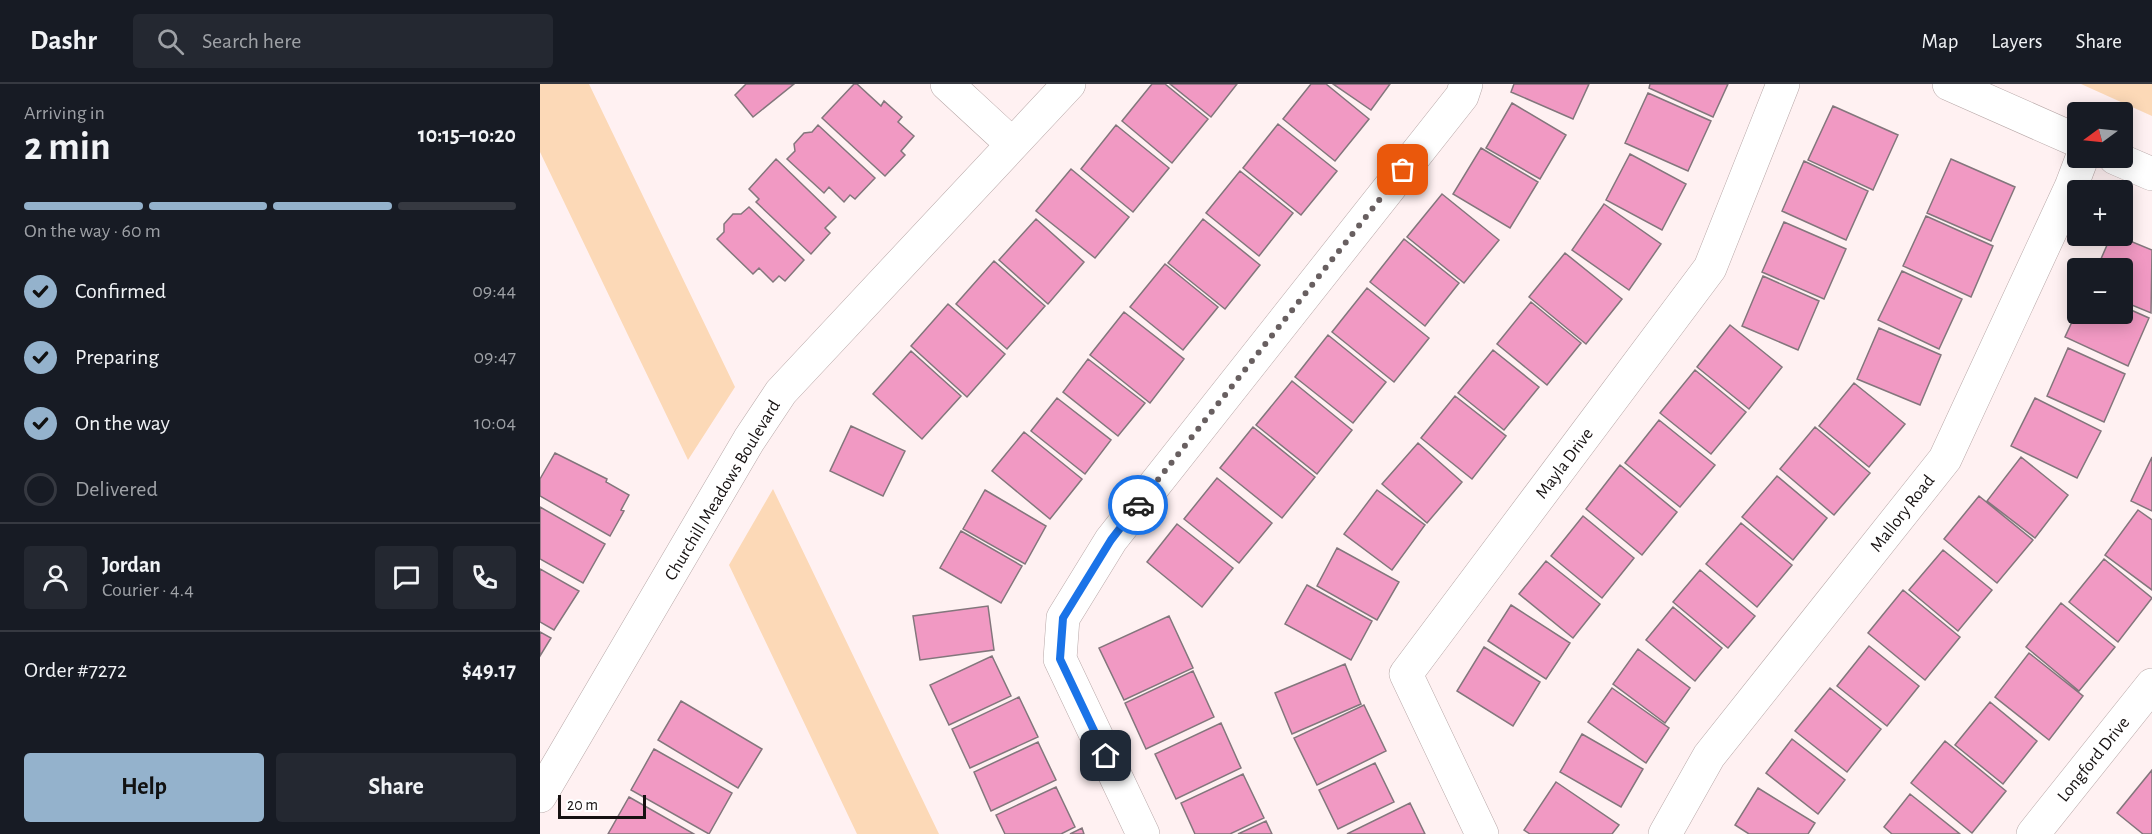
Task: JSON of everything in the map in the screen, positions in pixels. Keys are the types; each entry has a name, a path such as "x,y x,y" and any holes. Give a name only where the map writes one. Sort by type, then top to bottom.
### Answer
{"street":[{"path":"947,84 1012,144"},
{"name":"Churchill Meadows Boulevard","path":"540,796 749,440 782,392 1070,84"},
{"path":"1143,834 1060,659 1063,618 1111,540 1462,96 1466,84"},
{"name":"Mayla Drive","path":"1482,834 1406,674 1710,268 1783,84"},
{"path":"1949,84 2067,136"},
{"path":"2133,166 2152,174"},
{"name":"Mallory Road","path":"1665,834 1709,756 1945,459 2078,168"},
{"name":"Longford Drive","path":"2033,834 2152,685"}],"shaded area":[{"path":"540,84 589,84 735,387 688,460 540,152"},
{"path":"2081,84 2152,84 2152,116 2133,107 2133,102 2121,102"},
{"path":"773,489 939,834 857,834 729,565"}],"building":[{"path":"746,84 794,84 753,117 735,95"},
{"path":"854,84 857,84 881,106 884,101 902,117 898,122 914,136 901,151 905,155 885,176 822,118"},
{"path":"1152,84 1165,84 1208,119 1172,163 1122,121"},
{"path":"1170,84 1237,84 1211,117"},
{"path":"1311,84 1326,84 1369,119 1335,161 1283,119"},
{"path":"1333,84 1390,84 1371,110"},
{"path":"1514,84 1589,84 1573,119 1511,92"},
{"path":"1650,84 1728,84 1713,117 1649,88"},
{"path":"1648,93 1711,121 1688,171 1625,143"},
{"path":"1512,103 1566,135 1540,179 1486,148"},
{"path":"1833,106 1898,135 1873,190 1808,160"},
{"path":"1278,124 1337,171 1301,215 1243,168"},
{"path":"818,125 875,178 855,199 850,195 844,202 829,187 824,193 787,159 795,151 794,144 804,133 812,132"},
{"path":"1116,125 1169,168 1133,212 1081,169"},
{"path":"1481,148 1538,182 1510,228 1453,194"},
{"path":"1630,154 1686,184 1662,230 1606,200"},
{"path":"776,159 836,217 825,228 830,233 811,254 756,202 759,199 749,189"},
{"path":"1951,159 2015,187 1991,241 1927,213"},
{"path":"1804,161 1868,191 1846,240 1782,211"},
{"path":"1071,169 1129,217 1095,258 1036,211"},
{"path":"1240,171 1293,213 1259,256 1206,213"},
{"path":"1442,194 1499,240 1464,283 1407,237"},
{"path":"1604,204 1661,244 1629,290 1572,250"},
{"path":"749,207 804,260 785,281 779,276 773,282 759,268 753,274 717,239 724,232 724,224 733,214 741,214"},
{"path":"1926,216 1993,246 1971,297 1903,266"},
{"path":"1036,219 1084,262 1048,304 999,260"},
{"path":"1203,219 1260,265 1225,309 1168,263"},
{"path":"1784,222 1846,249 1824,299 1762,272"},
{"path":"1404,239 1459,283 1425,326 1370,282"},
{"path":"2133,242 2152,250 2151,313 2133,306 2133,258 2101,258 2107,246 2133,246"},
{"path":"1565,253 1622,299 1586,344 1529,297"},
{"path":"994,261 1045,306 1007,349 956,304"},
{"path":"1165,264 1218,307 1183,350 1130,307"},
{"path":"1902,271 1962,299 1939,349 1878,320"},
{"path":"1763,276 1819,301 1798,350 1742,326"},
{"path":"1367,288 1429,338 1394,382 1332,332"},
{"path":"1531,302 1581,343 1547,385 1497,344"},
{"path":"948,304 1005,354 967,397 911,346"},
{"path":"2133,311 2149,318 2128,366 2065,337 2071,324 2133,324"},
{"path":"1124,312 1184,359 1150,403 1090,355"},
{"path":"1730,325 1782,367 1749,409 1697,367"},
{"path":"1879,328 1941,355 1920,405 1857,379"},
{"path":"1328,335 1386,382 1353,423 1295,377"},
{"path":"2068,348 2125,374 2104,422 2047,396"},
{"path":"1493,350 1539,387 1504,430 1458,393"},
{"path":"911,351 961,396 922,439 873,394"},
{"path":"1088,359 1145,403 1118,436 1063,392"},
{"path":"1695,370 1746,412 1711,454 1660,413"},
{"path":"1292,381 1352,430 1317,474 1256,425"},
{"path":"1854,383 1905,424 1869,467 1819,426"},
{"path":"1455,396 1506,436 1472,479 1421,438"},
{"path":"1057,398 1111,440 1085,474 1031,431"},
{"path":"2035,398 2101,431 2077,478 2011,446"},
{"path":"1659,420 1715,465 1680,507 1625,463"},
{"path":"851,426 905,451 883,496 830,471"},
{"path":"1253,427 1315,477 1282,518 1220,468"},
{"path":"1815,427 1870,473 1834,515 1780,469"},
{"path":"1024,432 1082,479 1050,519 992,471"},
{"path":"1418,443 1462,482 1427,523 1382,484"},
{"path":"555,453 607,479 606,482 629,495 621,510 624,511 610,536 540,496 540,479"},
{"path":"2021,457 2068,495 2035,538 1987,501"},
{"path":"2152,457 2152,511 2131,501"},
{"path":"1620,465 1677,512 1642,555 1586,509"},
{"path":"1777,476 1827,518 1793,560 1742,517"},
{"path":"1217,478 1272,523 1239,563 1184,519"},
{"path":"985,490 1046,526 1025,564 963,529"},
{"path":"1377,490 1425,525 1392,570 1344,534"},
{"path":"1979,496 2033,540 1997,583 1944,539"},
{"path":"540,507 605,544 583,583 540,559"},
{"path":"2138,510 2152,520 2152,590 2105,555"},
{"path":"1583,516 1634,558 1602,598 1551,556"},
{"path":"1741,523 1792,565 1757,607 1706,564"},
{"path":"1177,524 1233,568 1202,607 1147,562"},
{"path":"961,531 1022,566 1001,603 940,568"},
{"path":"1337,548 1399,582 1377,620 1317,586"},
{"path":"1943,550 1992,590 1958,631 1909,590"},
{"path":"2104,559 2152,598 2118,642 2069,602"},
{"path":"1546,561 1600,604 1573,638 1519,594"},
{"path":"540,569 579,591 554,630 540,622"},
{"path":"1700,570 1755,616 1728,648 1673,602"},
{"path":"1307,585 1372,621 1351,660 1285,624"},
{"path":"1903,590 1960,637 1925,680 1868,633"},
{"path":"2061,603 2115,647 2079,691 2026,647"},
{"path":"1511,605 1570,643 1546,679 1488,641"},
{"path":"988,606 994,650 920,660 913,616"},
{"path":"1673,607 1722,648 1695,681 1646,640"},
{"path":"1169,616 1193,668 1124,700 1099,648"},
{"path":"540,632 551,638 540,656"},
{"path":"1869,646 1919,686 1887,726 1837,686"},
{"path":"1484,647 1540,682 1513,726 1457,691"},
{"path":"1638,649 1690,688 1665,723 1613,684"},
{"path":"2029,653 2083,696 2049,740 1995,697"},
{"path":"992,656 1011,696 949,725 930,685"},
{"path":"1345,664 1361,704 1292,734 1275,693"},
{"path":"1193,671 1214,717 1146,749 1125,703"},
{"path":"1612,688 1669,728 1646,763 1588,722"},
{"path":"1830,688 1881,729 1847,772 1795,731"},
{"path":"1019,697 1038,737 970,768 952,729"},
{"path":"681,701 762,749 738,788 658,740"},
{"path":"1990,702 2037,741 2003,784 1955,745"},
{"path":"1364,705 1386,751 1317,785 1294,738"},
{"path":"1221,723 1241,768 1176,799 1155,754"},
{"path":"1582,734 1643,769 1621,807 1560,772"},
{"path":"1792,739 1845,780 1818,814 1766,773"},
{"path":"1945,741 2006,791 1972,833 1911,783"},
{"path":"1038,742 1056,780 991,811 974,772"},
{"path":"654,749 732,793 709,834 631,790"},
{"path":"1375,763 1394,802 1338,829 1319,790"},
{"path":"2152,770 2152,834 2143,834 2117,813"},
{"path":"1243,774 1264,818 1230,834 1195,834 1181,803"},
{"path":"1556,782 1619,825 1612,834 1530,834 1524,830"},
{"path":"1056,787 1075,827 1061,834 1005,834 996,815"},
{"path":"1758,788 1815,823 1808,834 1749,834 1735,825"},
{"path":"1910,794 1960,834 1892,834 1884,827"},
{"path":"629,797 694,834 608,834"},
{"path":"1410,803 1425,834 1347,834"},
{"path":"1266,821 1272,834 1238,834"},
{"path":"1082,828 1084,834 1070,834"}],"way so far":[{"path":"1138,505 1403,170"}],"route":[{"path":"1106,756 1060,659 1063,618 1111,540 1138,505"}]}
